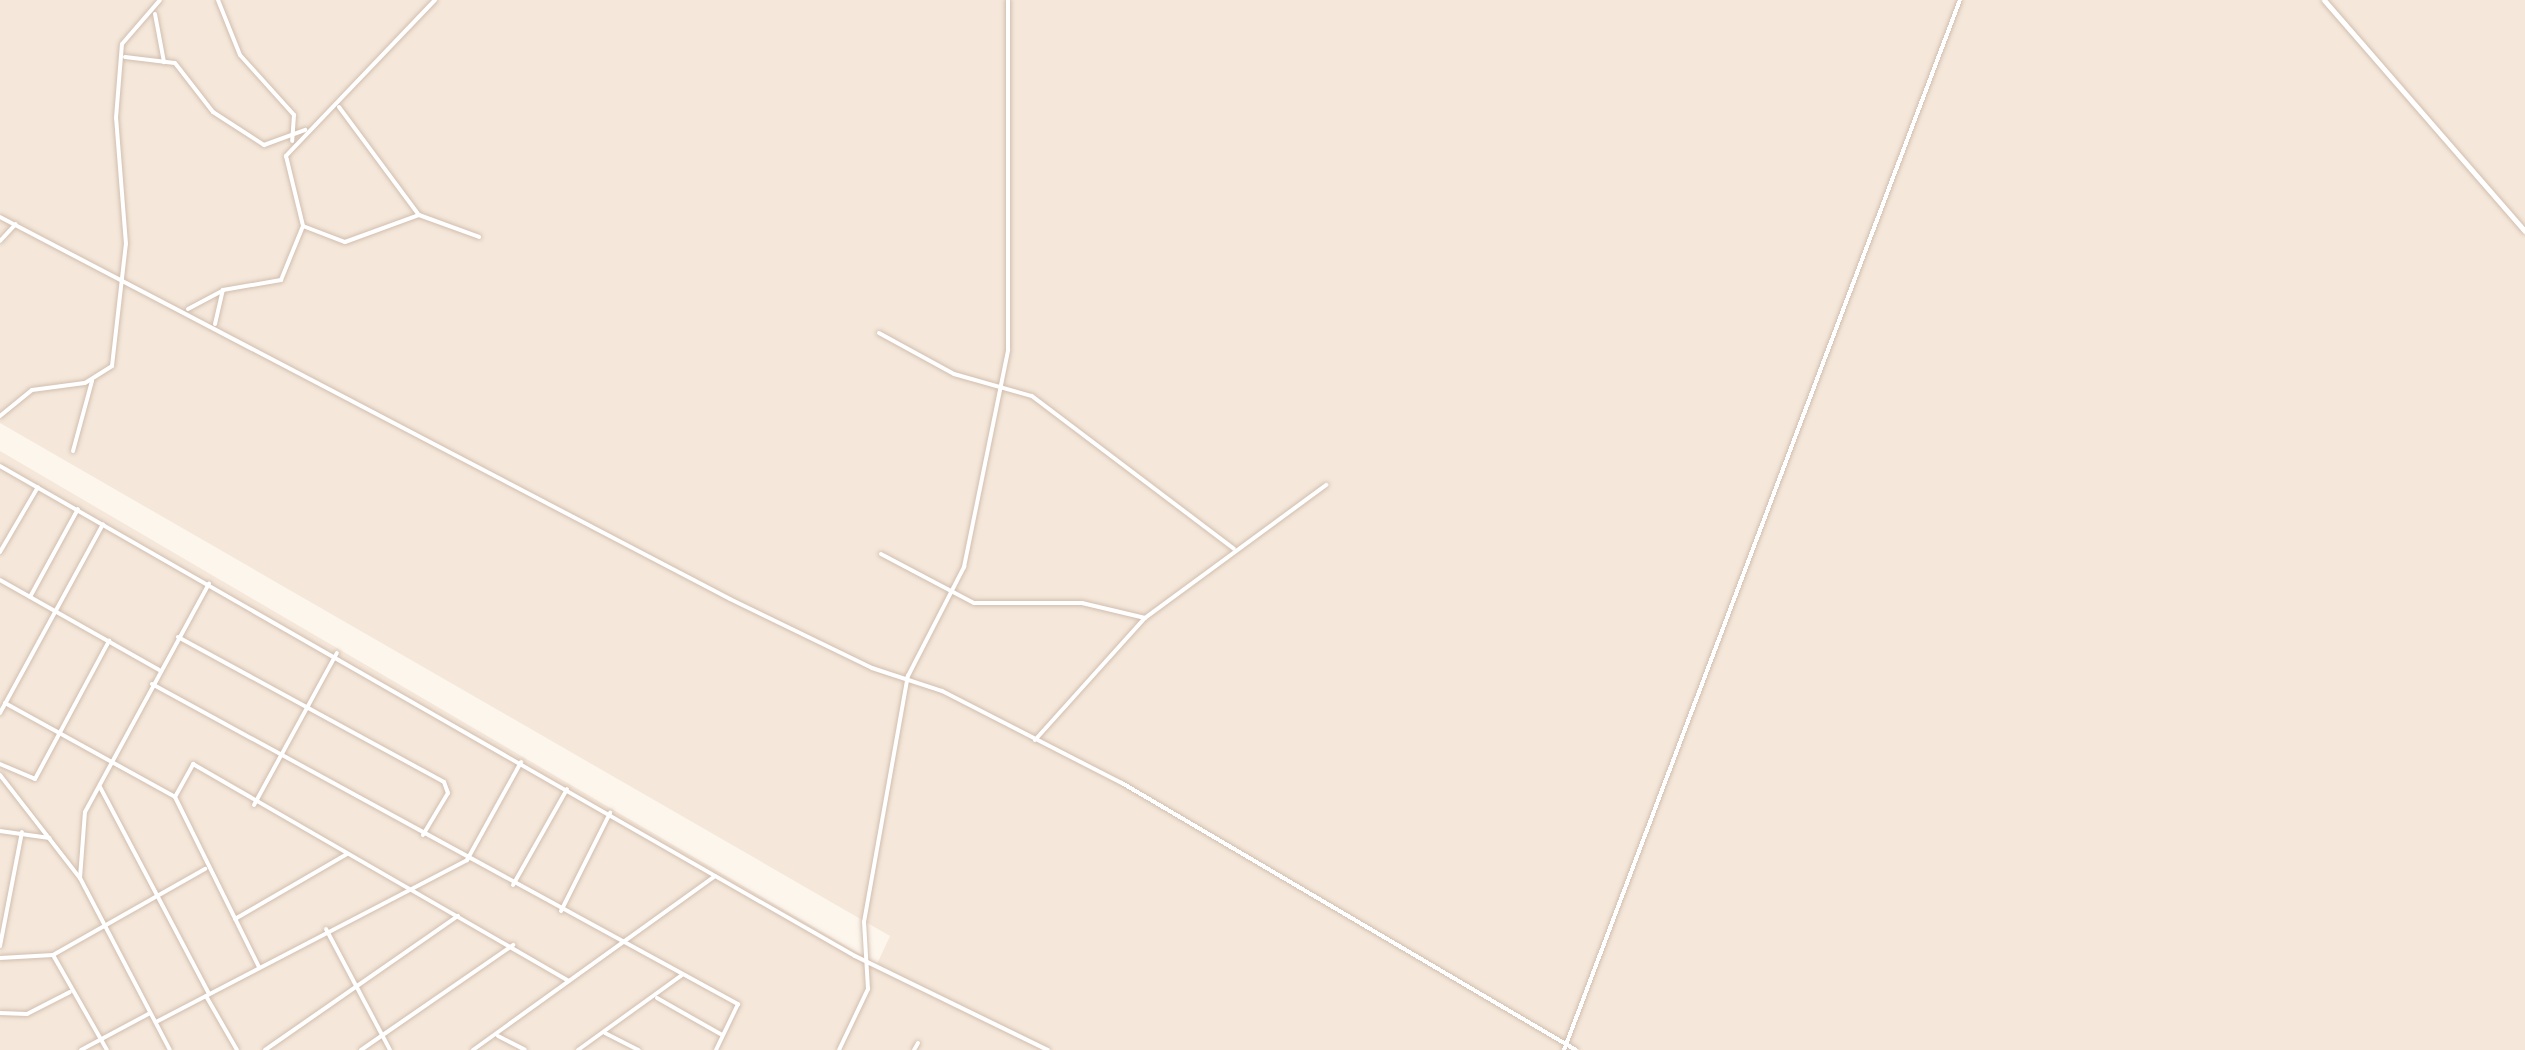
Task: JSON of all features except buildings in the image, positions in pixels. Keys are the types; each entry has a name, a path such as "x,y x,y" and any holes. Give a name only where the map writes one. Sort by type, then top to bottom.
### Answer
{"street":[{"path":"160,0 155,14 164,62"},
{"path":"188,309 223,290 281,280 302,226 291,146 294,115 240,54 218,0"},
{"path":"291,146 304,130 337,106 435,0"},
{"path":"839,1050 868,989 864,922 908,676 951,591 1002,382 1008,0"},
{"path":"1564,1047 1960,0"},
{"path":"2324,0 2525,230"},
{"path":"0,416 32,390 92,381 112,366 118,280 126,244 116,118 128,30 155,14"},
{"path":"124,57 164,62 249,138 264,145 304,130"},
{"path":"337,106 419,214 479,238"},
{"path":"302,226 345,242 419,214"},
{"path":"0,217 118,280 188,309 730,600 872,668 908,676 1034,740 1564,1047 1576,1050"},
{"path":"0,241 16,224"},
{"path":"215,324 223,290"},
{"path":"879,334 954,374 1002,382 1234,549"},
{"path":"73,451 92,381"},
{"path":"0,466 337,653 867,961 1048,1050"},
{"path":"1034,740 1146,618 1234,549 1326,485"},
{"path":"0,552 38,487"},
{"path":"30,597 78,509"},
{"path":"0,713 103,524"},
{"path":"881,554 974,603 1082,603 1146,618"},
{"path":"0,580 159,670"},
{"path":"80,878 85,812 159,670 210,584"},
{"path":"178,637 444,782 448,793 423,836"},
{"path":"0,764 35,780 109,642"},
{"path":"254,805 337,653"},
{"path":"152,684 560,911 738,1004 716,1050"},
{"path":"6,704 175,796 205,869 259,967"},
{"path":"156,1022 326,928 467,860 521,762"},
{"path":"175,796 194,764 254,805 514,946 569,981"},
{"path":"0,775 80,878 170,1050"},
{"path":"100,787 237,1050"},
{"path":"513,885 568,788"},
{"path":"560,911 610,812"},
{"path":"0,831 52,839"},
{"path":"0,946 22,832"},
{"path":"234,919 348,854"},
{"path":"0,958 52,955 205,869"},
{"path":"473,1050 715,876"},
{"path":"265,1050 458,916"},
{"path":"326,928 353,990 390,1050"},
{"path":"361,1050 514,946"},
{"path":"52,955 107,1050"},
{"path":"578,1050 657,998 682,975"},
{"path":"0,1012 27,1014 72,991"},
{"path":"657,998 723,1035"},
{"path":"82,1050 150,1013"},
{"path":"604,1033 639,1050"},
{"path":"496,1034 525,1050"},
{"path":"914,1050 918,1043"}],"shaded area":[{"path":"0,0 2525,0 2525,1050 0,1050 0,451 877,964 890,936 0,423"}]}
